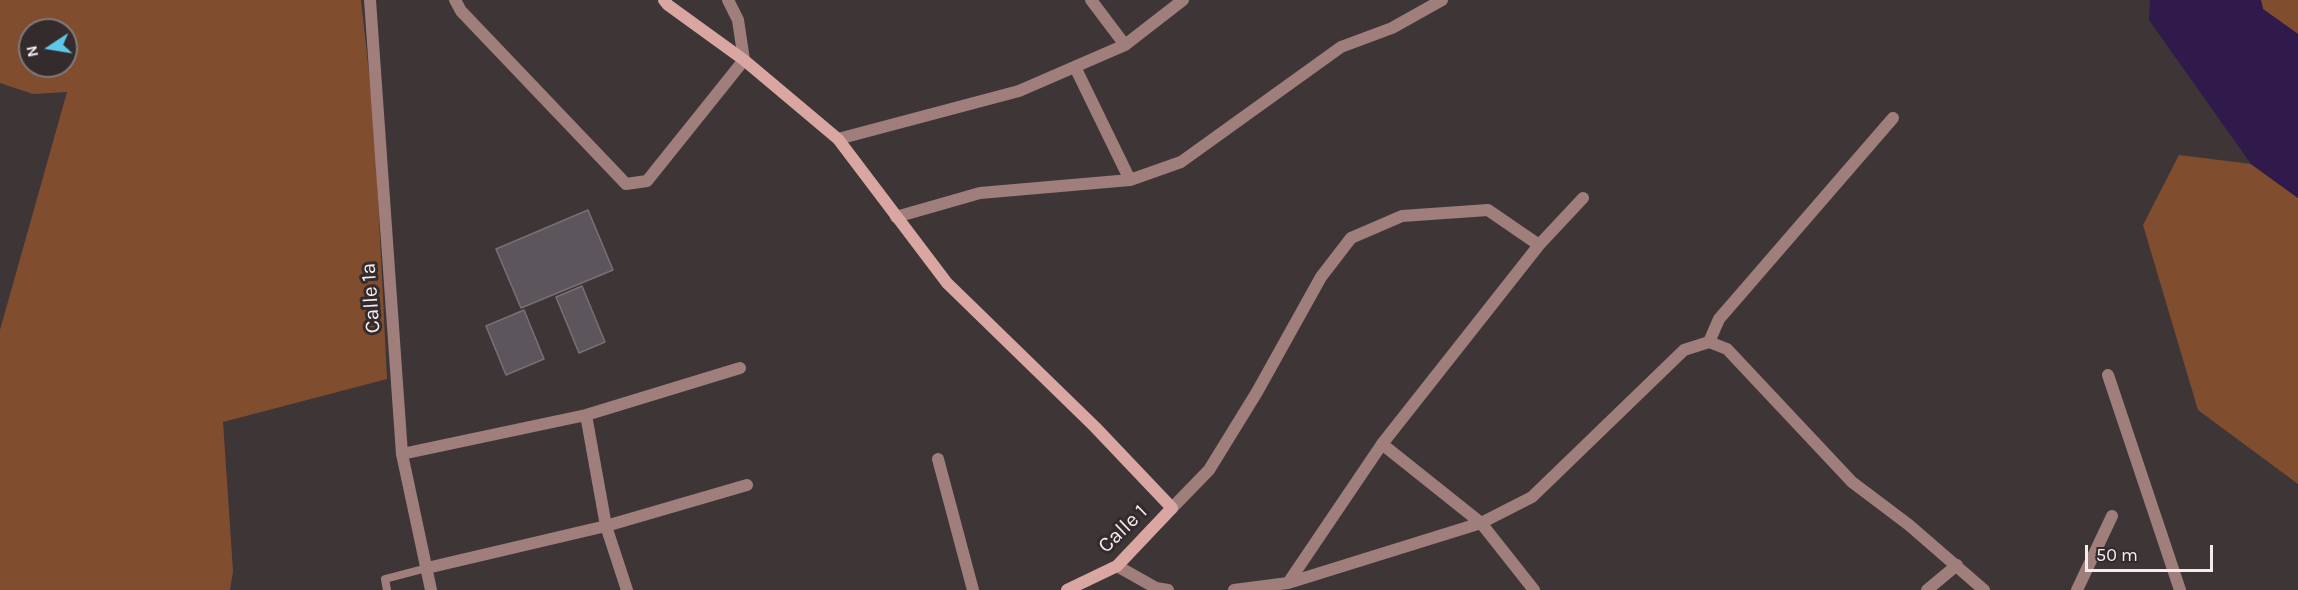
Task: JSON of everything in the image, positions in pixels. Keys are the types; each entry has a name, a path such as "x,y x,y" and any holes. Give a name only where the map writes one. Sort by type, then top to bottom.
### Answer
{"main road":[{"path":"664,0 744,60 838,139 947,284 1095,427 1172,508"},
{"name":"Calle 1","path":"1072,588 1117,566 1172,508"}],"street":[{"name":"Calle 1a","path":"370,0 402,454 430,590"},
{"path":"455,0 461,11 626,184 647,181 744,60 738,20 728,0"},
{"path":"1091,0 1125,45"},
{"path":"838,139 1019,91 1125,45 1183,0"},
{"path":"896,217 980,194 1130,180 1181,162 1341,47 1392,28 1442,0"},
{"path":"1075,67 1130,180"},
{"path":"1709,342 1719,319 1893,118"},
{"path":"1288,583 1382,444 1539,245 1583,198"},
{"path":"1172,508 1209,470 1257,392 1321,277 1351,238 1402,216 1488,210 1539,245"},
{"path":"1234,590 1288,583 1481,523 1532,497 1684,350 1709,342 1727,349 1852,482 1909,525 1984,590"},
{"path":"402,454 586,415 740,368"},
{"path":"2108,375 2180,590"},
{"path":"586,415 606,526 627,590"},
{"path":"1382,444 1481,523 1534,590"},
{"path":"938,459 973,590"},
{"path":"426,568 606,526 747,485"},
{"path":"2077,590 2112,516"},
{"path":"1928,590 1957,565"},
{"path":"1117,566 1155,588 1168,590"}],"lane":[{"path":"387,590 385,579 426,568"}],"shaded area":[{"path":"0,0 361,0 374,118 387,379 223,422 233,571 230,590 0,590 0,330 67,92 33,94 0,83"},
{"path":"2150,0 2261,0 2263,9 2298,34 2298,198 2251,164 2149,20"},
{"path":"2261,0 2298,0 2298,34 2263,9"},
{"path":"2179,155 2251,164 2298,198 2298,484 2198,410 2143,225"}],"building":[{"path":"588,210 613,270 521,308 496,249"},
{"path":"582,286 605,342 579,353 556,297"},
{"path":"524,310 544,359 506,375 486,326"}]}
